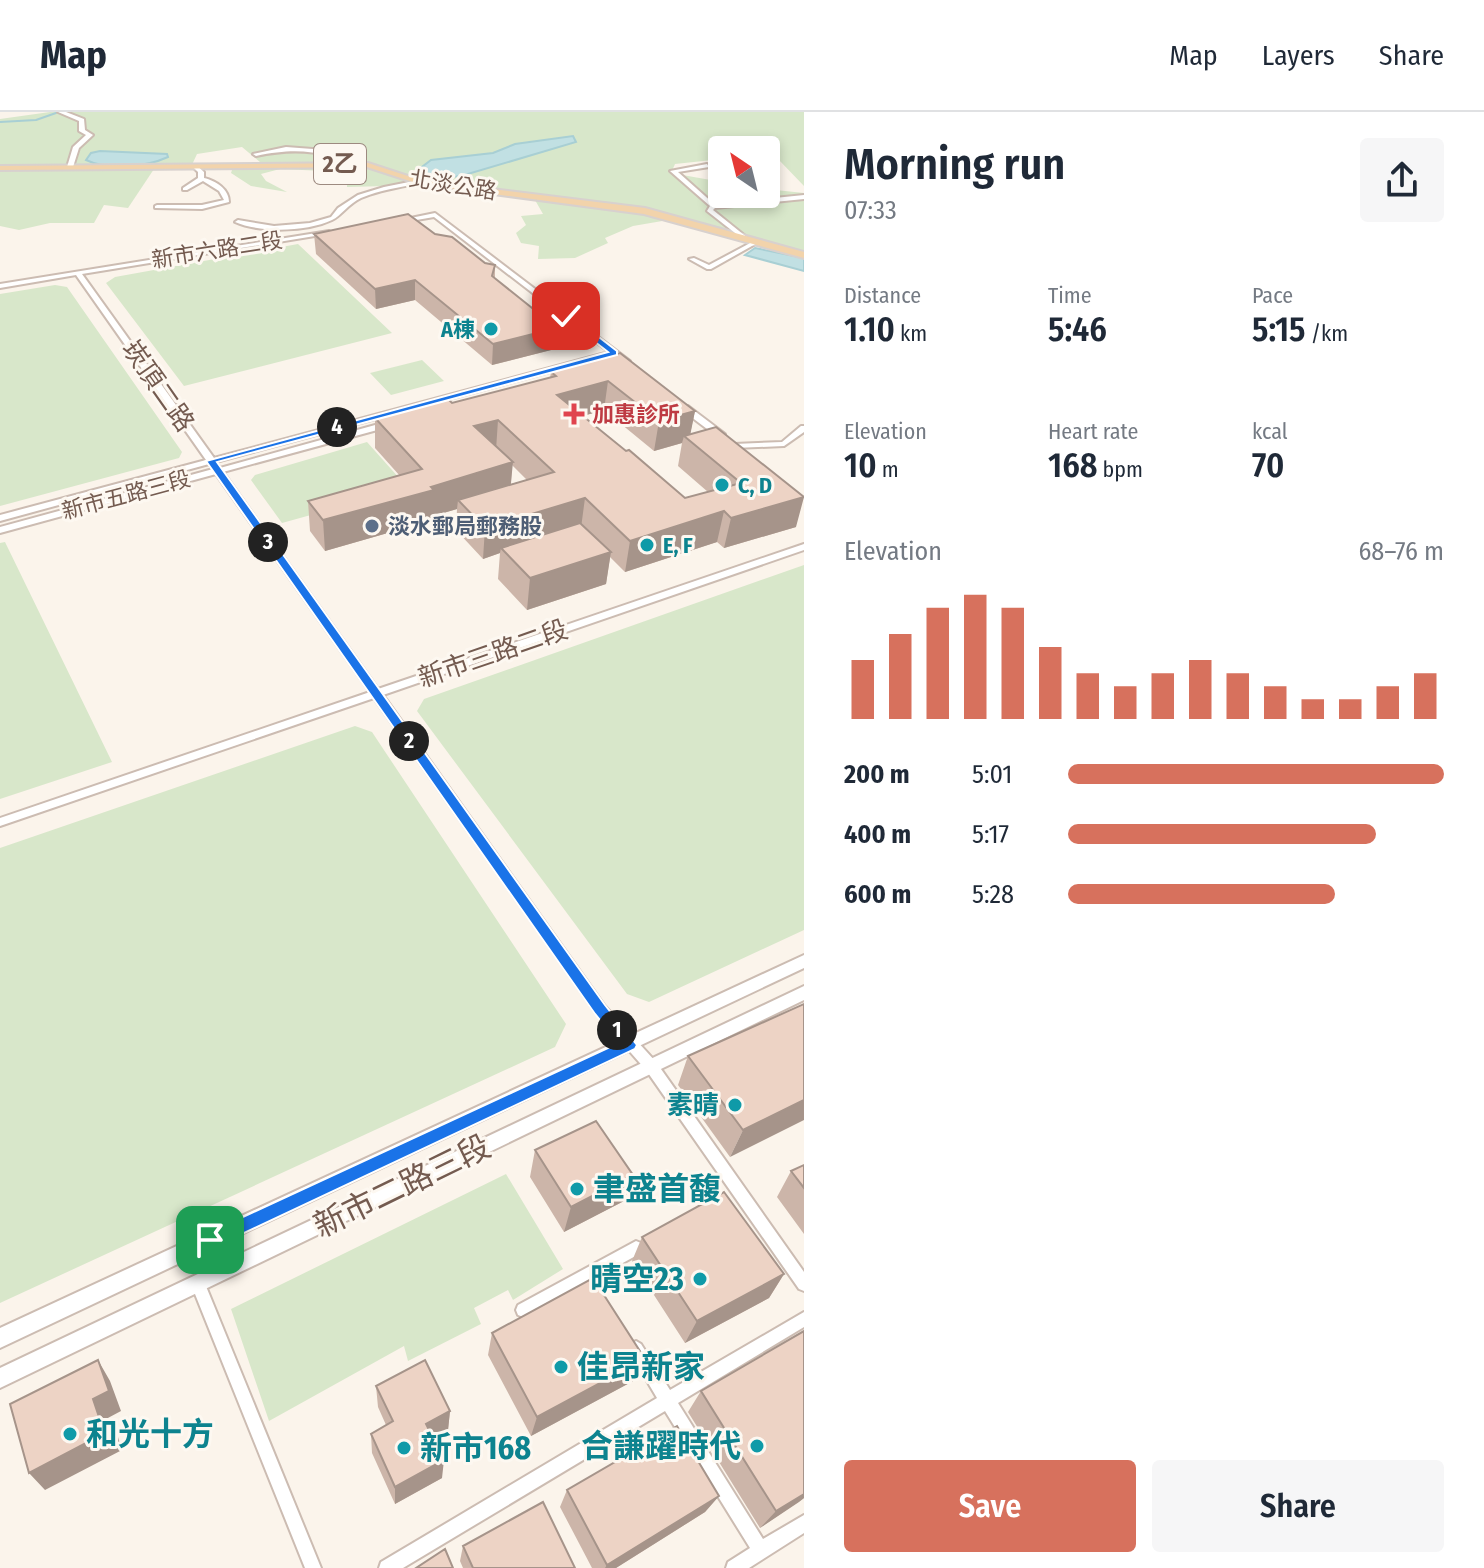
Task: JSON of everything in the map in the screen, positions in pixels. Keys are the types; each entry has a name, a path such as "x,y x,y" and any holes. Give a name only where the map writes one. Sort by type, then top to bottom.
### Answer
{"main road":[{"name":"北淡公路","path":"0,168 368,165 419,182 645,211 804,255"}],"street":[{"path":"62,112 82,120 82,131 90,135 76,147 70,167"},
{"path":"256,154 296,147 330,150 368,165"},
{"path":"707,166 673,171 708,202"},
{"path":"196,167 201,172 201,179"},
{"path":"157,207 202,207 227,201 223,192 207,180 201,179 185,189"},
{"path":"238,222 262,228 309,227 333,218 350,202 389,188 419,182"},
{"path":"780,199 804,197"},
{"path":"692,259 709,268 751,241 709,210 711,208"},
{"path":"388,222 435,215 635,369"},
{"name":"新市六路二段","path":"0,286 342,230"},
{"name":"崁頂二路","path":"78,273 600,1009 651,1066 804,1284"},
{"name":"新市五路三段","path":"0,518 614,353"},
{"name":"新市五路三段","path":"0,530 623,359"},
{"path":"672,398 746,455"},
{"path":"734,446 784,444 804,428"},
{"name":"新市三路二段","path":"0,822 804,547"},
{"name":"新市二路三段","path":"0,1338 804,961"},
{"name":"新市二路三段","path":"0,1378 804,993"},
{"path":"523,1310 593,1280 636,1248"},
{"path":"198,1284 313,1568"},
{"path":"387,1568 804,1319"},
{"path":"629,1338 761,1551"},
{"path":"734,1568 804,1523"}],"green space":[{"path":"50,112 804,112 804,186 780,161 780,136 708,136 708,160 675,164 671,173 708,180 708,208 780,208 780,190 804,193 804,256 674,219 633,226 605,238 608,243 575,258 538,259 539,246 521,243 516,233 526,225 521,216 543,214 535,200 526,194 418,179 386,186 347,187 347,172 280,169 261,174 266,181 287,192 251,186 231,173 233,167 260,162 242,147 197,154 190,169 154,169 128,208 104,205 94,223 50,223 19,230 0,226 0,119","holes":["575,141 461,176 431,160 493,153 515,144"]},
{"path":"298,244 392,333 184,386 106,283 115,277"},
{"path":"55,285 67,287 182,452 179,458 0,506 0,294"},
{"path":"422,360 444,381 391,395 370,373"},
{"path":"367,442 408,488 282,523 251,480 255,475"},
{"path":"5,542 112,762 0,799 0,543"},
{"path":"804,565 804,930 649,1002 627,994 417,711 424,699"},
{"path":"355,726 372,732 566,1024 555,1047 0,1303 0,848"},
{"path":"506,1174 563,1269 513,1300 508,1290 474,1308 481,1324 408,1361 404,1346 269,1421 231,1309"}],"water":[{"path":"573,136 576,142 461,176 440,178 418,170 431,160 493,153 515,144"},
{"path":"91,153 167,154 168,157 127,166 105,166 86,160"},
{"path":"755,248 804,258 804,271 745,255"}],"building":[{"path":"408,214 435,234 452,237 485,263 495,265 492,276 557,328 493,344 415,280 375,289 314,234"},
{"path":"620,353 695,411 659,421 608,381 557,395 685,498 741,483 684,436 716,427 804,497 731,518 724,511 630,541 585,498 485,528 458,500 554,472 498,420 474,426 513,462 431,487 434,490 323,520 308,501 422,469 375,418 447,398 452,403 556,376 551,372"},
{"path":"580,523 611,552 530,578 501,548"},
{"path":"804,1004 804,1100 743,1130 688,1056"},
{"path":"596,1121 633,1175 571,1207 535,1150"},
{"path":"804,1165 804,1188 791,1171"},
{"name":"晴空23","path":"724,1192 784,1274 697,1321 642,1237"},
{"name":"佳昂新家","path":"593,1278 645,1359 537,1417 492,1333"},
{"name":"合謙躍時代","path":"804,1331 804,1494 776,1511 701,1391"},
{"path":"98,1360 109,1391 93,1399 100,1420 105,1418 109,1431 29,1473 10,1404"},
{"name":"新市168","path":"425,1360 450,1411 426,1424 444,1460 395,1487 371,1434 393,1421 376,1386"},
{"path":"677,1426 719,1496 607,1565 567,1490"},
{"path":"543,1502 575,1568 473,1568 463,1546"},
{"path":"445,1549 453,1568 416,1568"}],"waterway":[{"path":"0,122 36,120 56,113"}],"place":[{"name":"A棟","path":"491,329"},
{"name":"加惠診所","path":"574,414"},
{"name":"C, D","path":"722,485"},
{"name":"淡水郵局郵務股","path":"372,526"},
{"name":"E, F","path":"647,545"},
{"name":"素晴","path":"735,1105"},
{"name":"聿盛首馥","path":"577,1189"},
{"name":"晴空23","path":"700,1279"},
{"name":"佳昂新家","path":"561,1367"},
{"name":"和光十方","path":"70,1434"},
{"name":"合謙躍時代","path":"757,1446"},
{"name":"新市168","path":"404,1448"}],"route":[{"path":"210,1240 630,1045 600,1009 211,461 614,353 566,316"}]}
